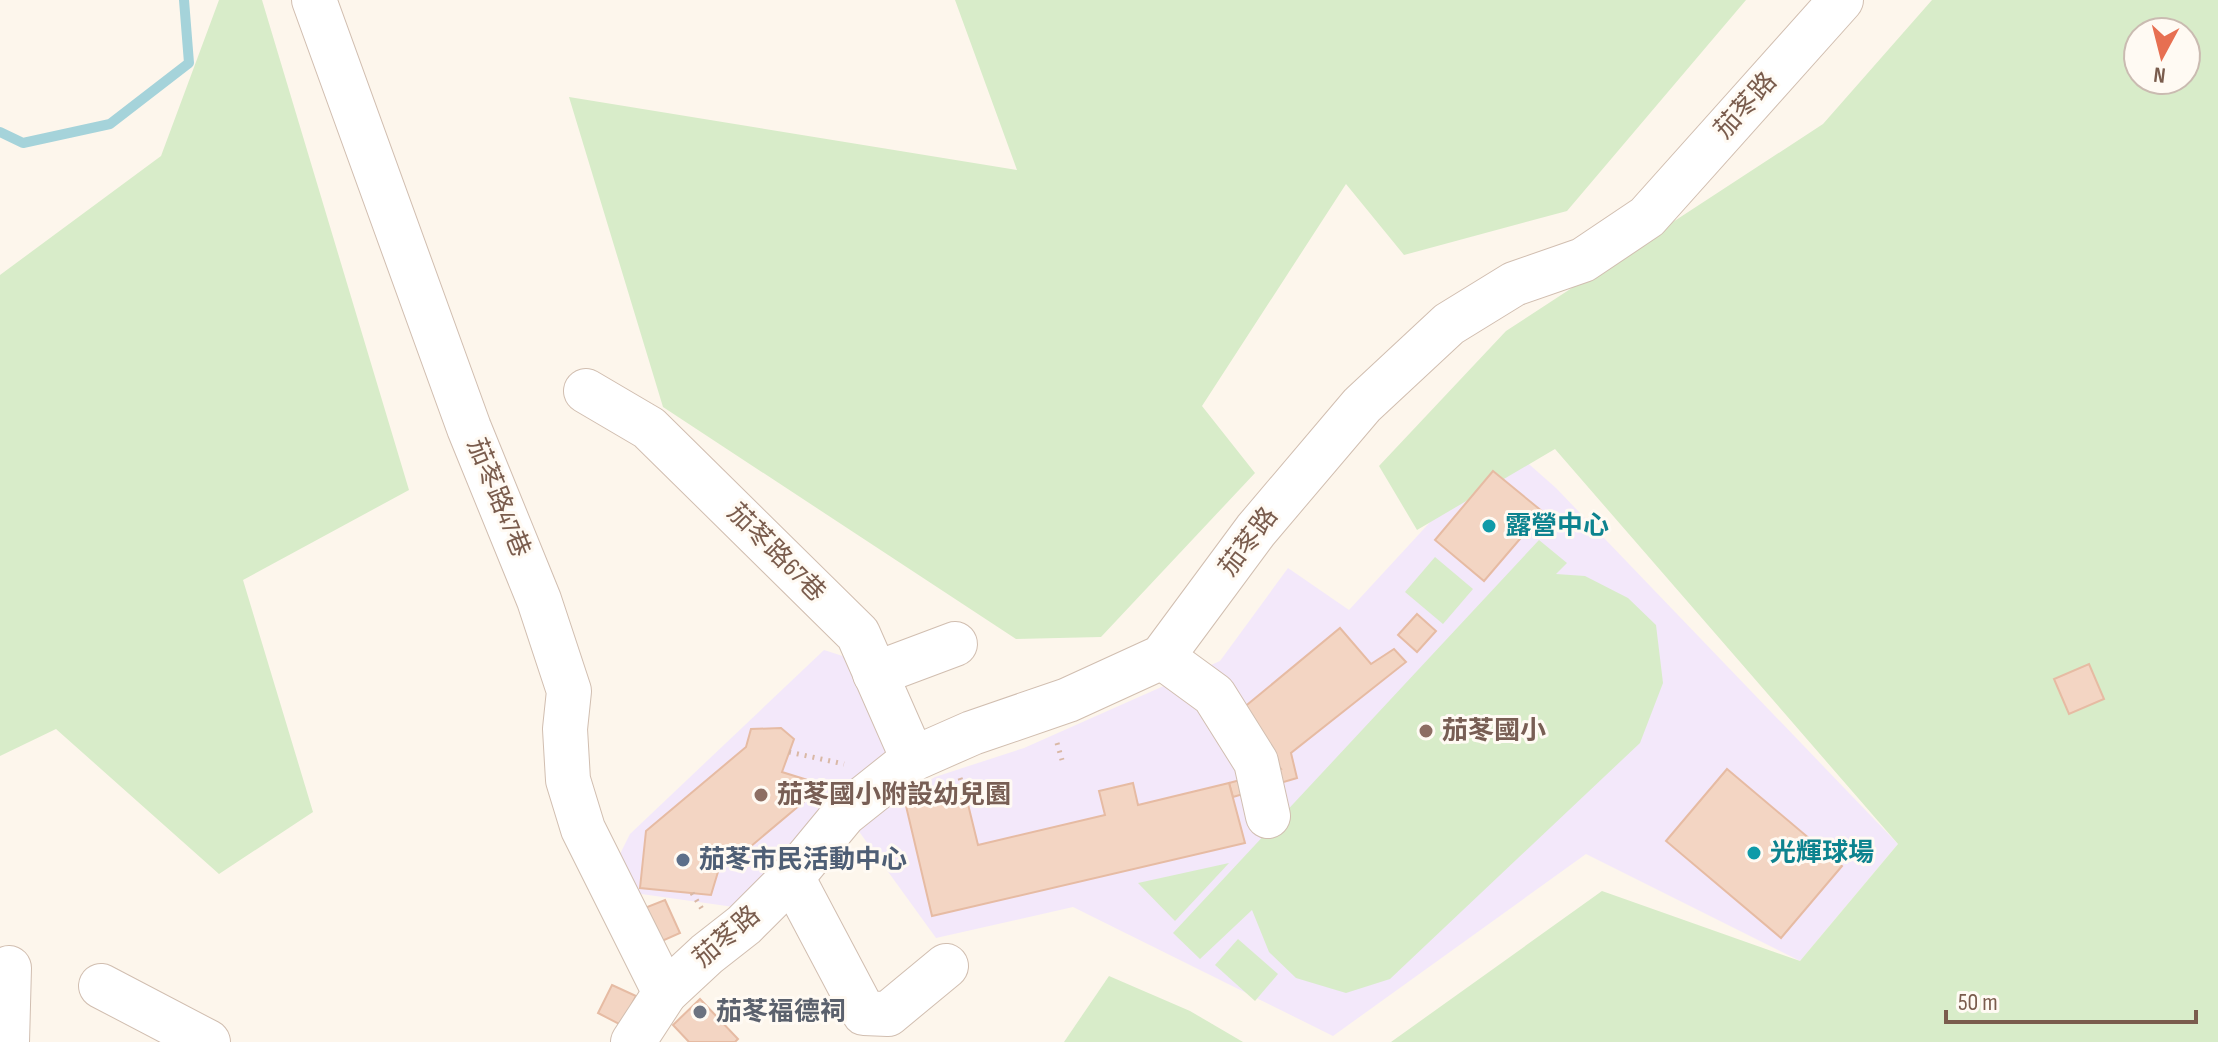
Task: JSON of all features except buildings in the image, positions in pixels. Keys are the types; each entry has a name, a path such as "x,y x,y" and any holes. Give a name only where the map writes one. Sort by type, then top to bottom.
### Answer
{"street":[{"name":"茄苳路47巷","path":"314,0 464,414 544,615 569,691 565,729 568,780 583,829 665,993"},
{"name":"茄苳路","path":"633,1042 665,993 744,925 792,877 844,814 913,759 972,733 1068,700 1162,657 1256,530 1362,405 1449,324 1514,284 1583,260 1647,217 1841,0"},
{"name":"茄苳路67巷","path":"586,391 649,428 858,634 913,759"},
{"path":"875,674 955,644"},
{"path":"1162,657 1214,695 1256,762 1268,816"},
{"path":"792,877 864,1013 888,1014 946,966"},
{"path":"7,1042 9,968"},
{"path":"101,986 208,1042"}],"path":[{"path":"789,752 850,765 875,789"}],"shaded area":[{"name":"茄苳國小","path":"1504,442 1556,488 1898,844 1800,961 1586,854 1333,1036 1073,907 936,938 855,826 935,777 1024,748 1220,661 1288,568 1349,610"},
{"name":"茄苳國小附設幼兒園","path":"824,650 855,660 890,755 741,908 627,892 617,860 630,834"}],"green space":[{"path":"219,0 262,0 409,490 243,580 313,812 219,874 56,729 0,756 0,275 161,156"},
{"path":"955,0 1746,0 1567,211 1404,255 1346,184 1202,406 1255,473 1101,637 1016,639 663,407 569,97 1017,170"},
{"path":"1932,0 2218,0 2218,1042 1391,1042 1602,891 1800,961 1898,844 1555,449 1417,530 1379,466 1506,331 1823,124"},
{"path":"1539,540 1567,563 1556,574 1585,576 1628,598 1656,625 1663,683 1640,743 1390,979 1346,993 1296,978 1269,952 1252,910 1200,959 1173,933"},
{"path":"1435,557 1473,589 1443,624 1405,592"},
{"path":"1229,863 1175,921 1138,883"},
{"path":"1238,939 1278,974 1255,1001 1215,965"},
{"path":"1109,976 1190,1011 1243,1042 1064,1042"}],"waterway":[{"path":"0,132 23,143 110,124 189,63 184,0"}],"place":[{"name":"露營中心","path":"1489,526"},
{"name":"茄苳國小","path":"1426,731"},
{"name":"茄苳國小附設幼兒園","path":"761,795"},
{"name":"光輝球場","path":"1754,853"},
{"name":"茄苳市民活動中心","path":"683,860"},
{"name":"茄苳福德祠","path":"700,1012"}]}
